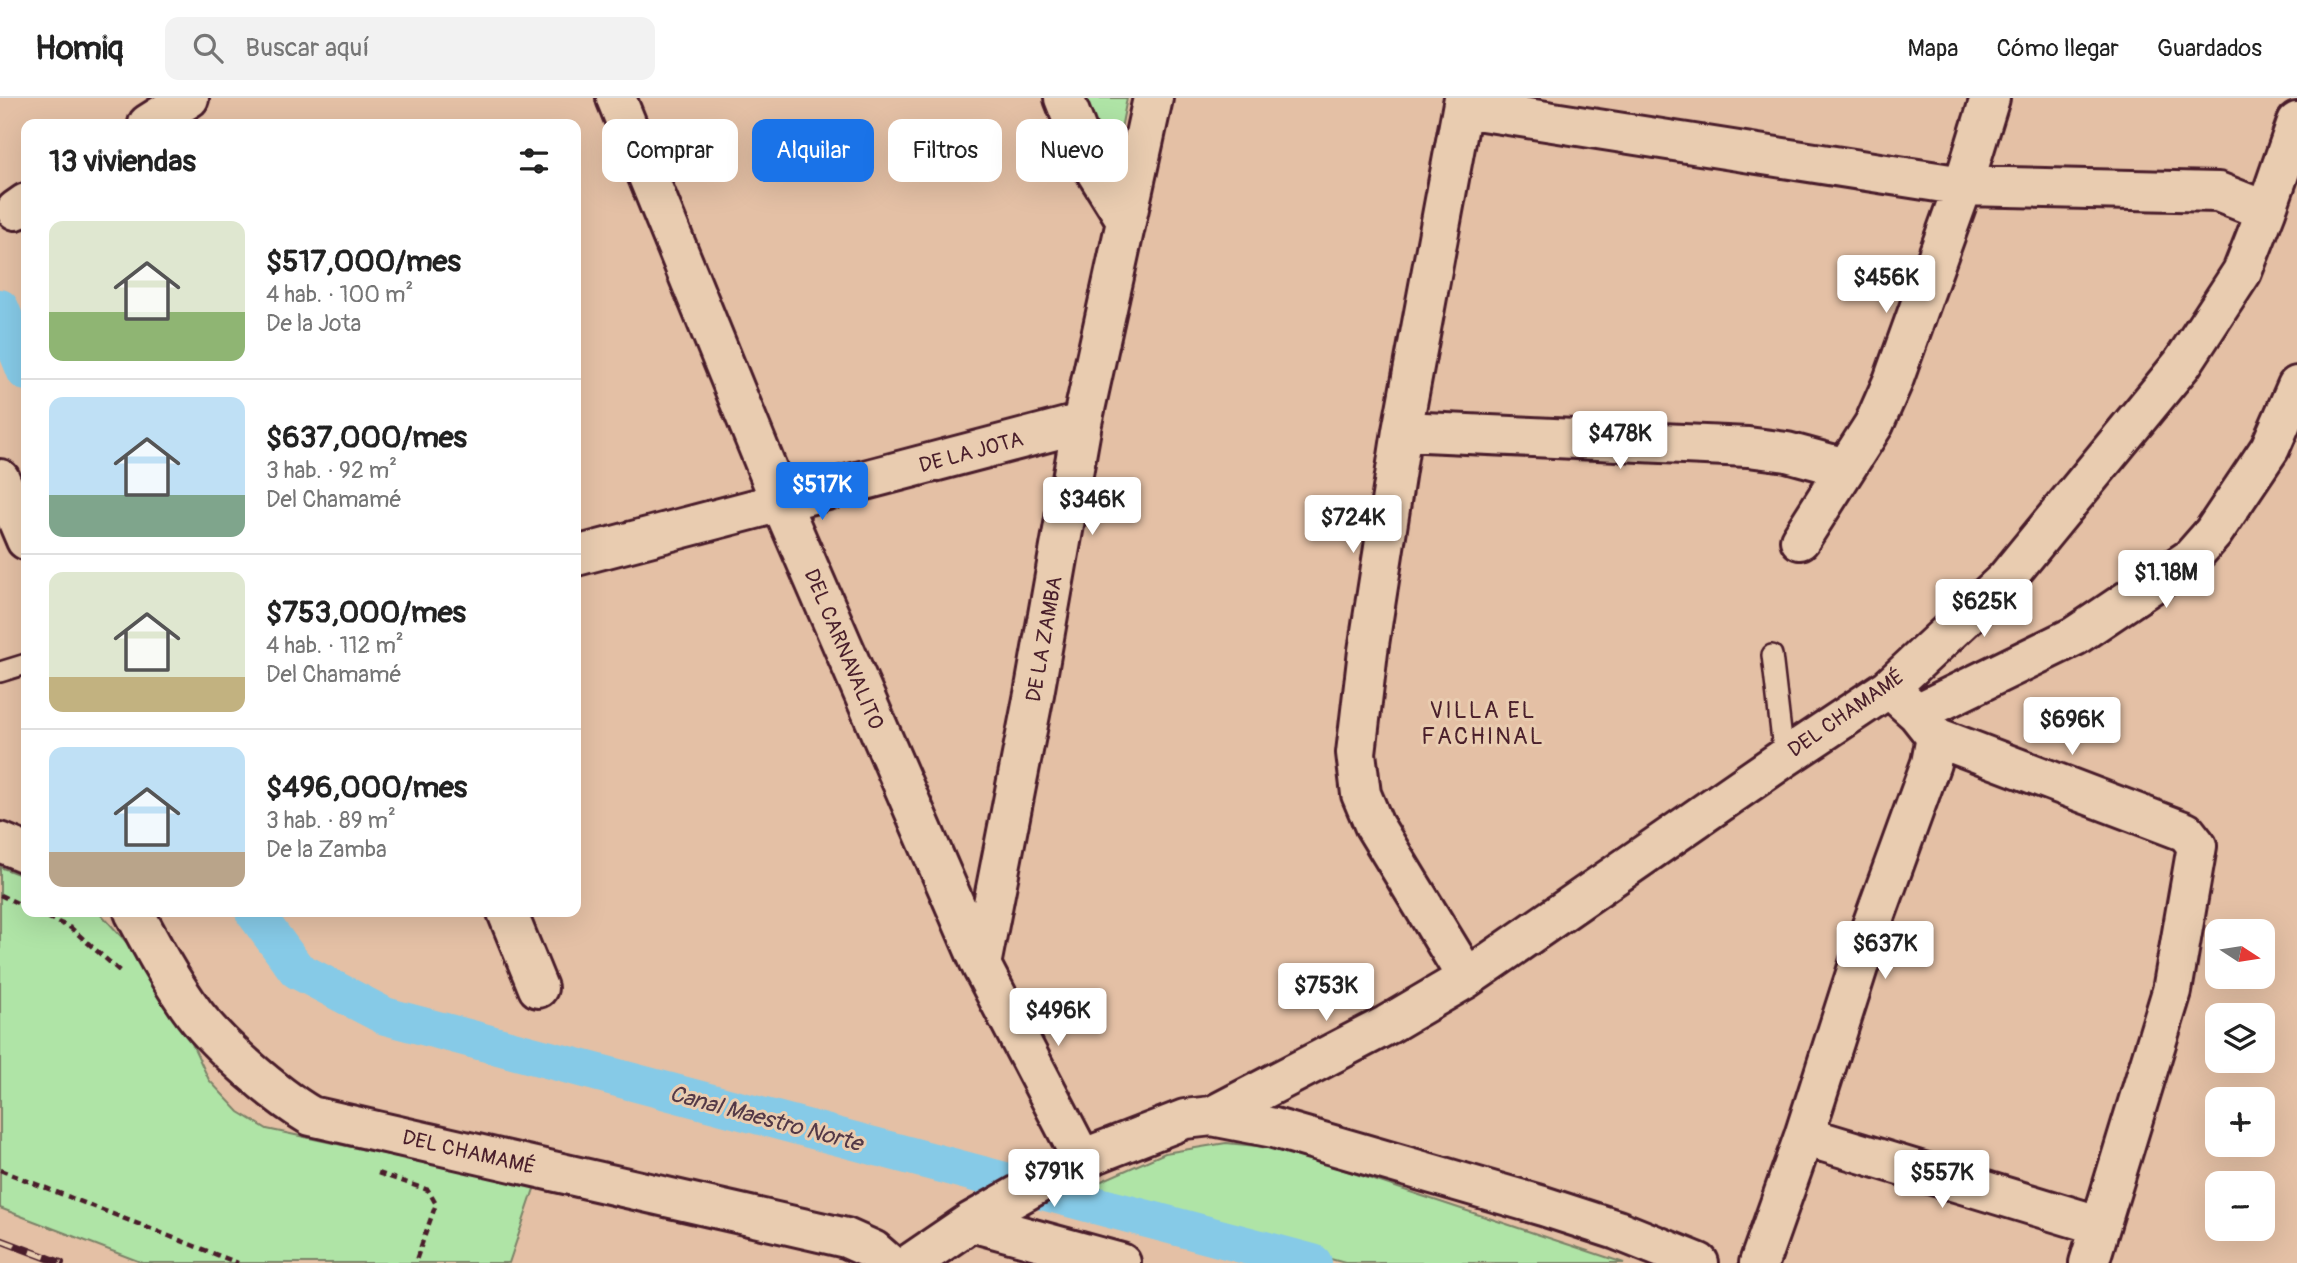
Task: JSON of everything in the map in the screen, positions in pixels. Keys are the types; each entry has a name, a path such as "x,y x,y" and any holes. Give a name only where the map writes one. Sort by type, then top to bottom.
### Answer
{"street":[{"name":"DEL CARNAVALITO","path":"616,98 781,503 981,965"},
{"path":"1064,98 1088,159 1126,220"},
{"name":"DE LA ZAMBA","path":"981,965 1034,694 1082,423 1153,98"},
{"path":"1800,540 1874,424 1893,381 1964,186 1990,98"},
{"path":"1467,978 1374,825 1361,794 1356,753 1370,638 1402,431 1463,103 1964,186 2279,195"},
{"name":"DEL CHAMAMÉ","path":"1212,1116 1387,1025 1467,978 1889,688 2005,579 2182,364 2242,272 2279,195 2297,121"},
{"path":"1927,725 2075,636 2191,558 2213,533 2270,448 2297,386"},
{"name":"DE LA JOTA","path":"581,555 1082,423"},
{"path":"1402,431 1748,447 1787,452 1846,468"},
{"path":"0,479 21,528"},
{"path":"1889,688 1927,725 2186,832 2197,846 2172,991 2098,1226 2089,1263"},
{"path":"1759,1263 1804,1136 1867,939 1931,763 1927,725"},
{"path":"0,842 21,851"},
{"name":"DEL CHAMAMÉ","path":"137,917 195,1014 287,1102 310,1116 846,1238 873,1250 888,1263"},
{"path":"509,917 538,988"},
{"path":"981,965 1082,1159"},
{"path":"911,1263 984,1214 1082,1159 1185,1119 1212,1116 1274,1128 1543,1206 1617,1230 1699,1263"},
{"path":"1804,1136 2098,1226"},
{"path":"984,1214 1121,1263"}],"lane":[{"path":"1772,654 1784,758"},
{"path":"0,672 21,666"}],"path":[{"path":"0,895 21,905"},
{"path":"0,1170 238,1263"}],"green space":[{"path":"1087,98 1127,98 1123,119 1092,119"},
{"path":"0,867 21,875 21,917 104,917 138,955 173,1003 209,1080 239,1112 267,1129 535,1186 509,1263 143,1263 0,1208"},
{"path":"1226,1143 1278,1148 1624,1263 1345,1263 1081,1190 1165,1153"}],"waterway":[{"name":"Canal Maestro Norte","path":"0,308 21,360"},
{"name":"Canal Maestro Norte","path":"258,917 297,970 385,1016 1313,1263"}],"railway":[{"path":"0,1240 61,1263"}],"district":[{"name":"VILLA EL FACHINAL","path":"1483,723"}]}
